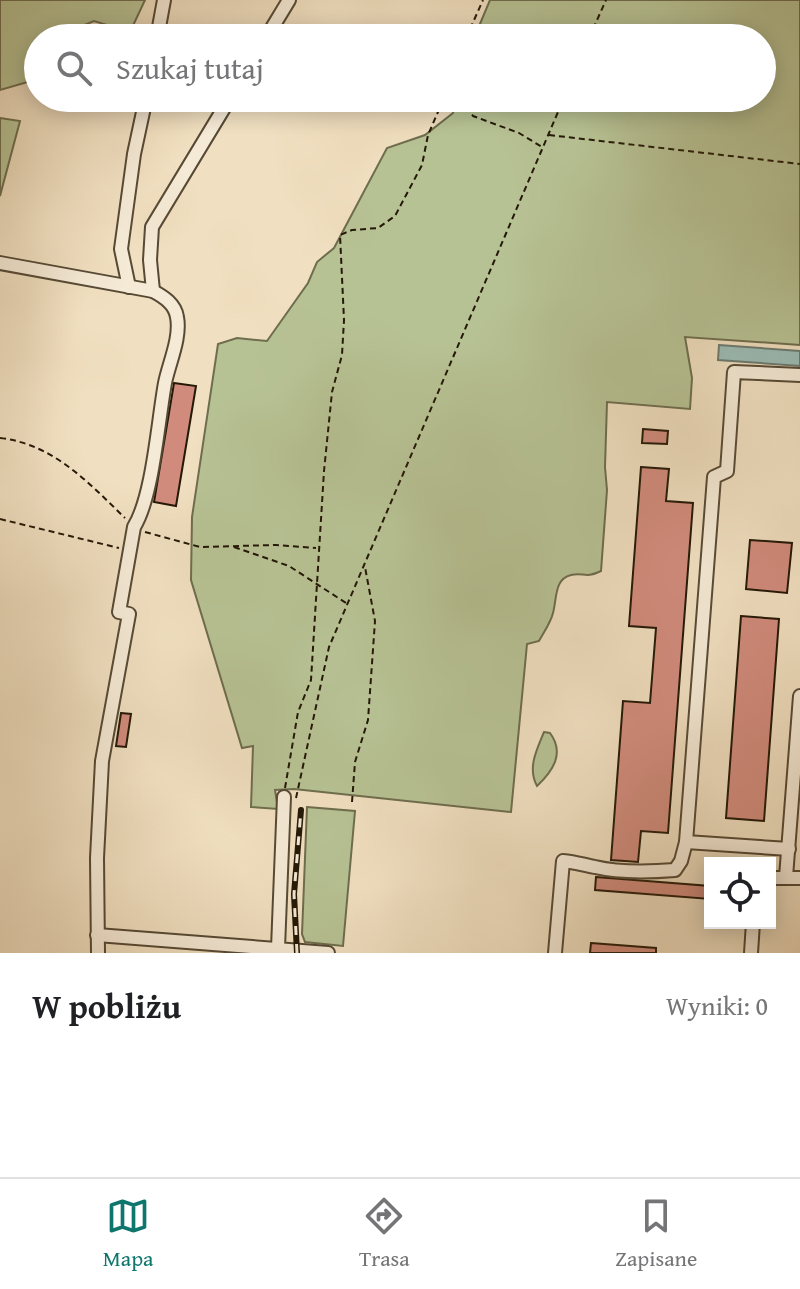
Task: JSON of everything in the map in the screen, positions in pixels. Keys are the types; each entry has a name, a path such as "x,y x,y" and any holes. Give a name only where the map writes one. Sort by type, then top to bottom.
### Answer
{"lane":[{"path":"160,24 164,0"},
{"path":"274,24 289,0"},
{"path":"129,287 121,249 143,112"},
{"path":"153,291 150,260 152,227 222,112"},
{"path":"0,263 153,291 169,300 177,315 177,332 119,612 129,614 102,761 97,858 98,953"},
{"path":"555,953 563,861 636,870 675,870 681,861 686,842 714,477 727,471 734,372 800,375"},
{"path":"793,878 789,849 800,700"},
{"path":"278,948 290,797"},
{"path":"686,842 789,849"},
{"path":"751,953 753,929"},
{"path":"97,935 328,953"}],"path":[{"path":"472,24 483,0"},
{"path":"595,24 606,0"},
{"path":"290,797 298,712 311,680 317,548 332,392 342,355 340,235 352,230 378,228 395,216 422,165 428,135 438,112"},
{"path":"470,112 473,116 519,133 543,148"},
{"path":"290,797 329,647 558,112"},
{"path":"548,135 800,164"},
{"path":"0,438 26,442 56,458 82,477 134,528 189,545 317,548"},
{"path":"0,519 130,551"},
{"path":"233,546 289,566 348,604"},
{"path":"352,802 355,762 368,720 375,621 365,565"}],"green space":[{"path":"0,0 145,0 134,24 94,21 87,24 24,24 24,83 0,90"},
{"path":"490,0 800,0 800,345 685,337 692,378 690,409 607,402 607,490 601,571 566,577 557,590 552,616 539,641 527,644 511,812 294,789 275,790 278,809 251,807 253,746 242,748 191,580 192,517 218,344 237,338 267,341 308,283 317,262 334,248 387,148 425,135 453,112 776,112 776,24 480,24"},
{"path":"0,118 20,121 0,196"},
{"path":"544,732 550,733 554,740 557,755 552,768 537,786 533,765"},
{"path":"307,807 355,811 343,946 305,942 302,934"}],"water":[{"path":"719,345 800,351 800,366 718,360"}],"building":[{"path":"174,383 196,386 176,506 154,502"},
{"path":"643,429 668,431 667,444 642,443"},
{"path":"641,467 669,469 666,501 693,503 668,833 641,831 638,862 611,860 623,701 650,703 656,628 629,626"},
{"path":"750,540 792,543 787,593 746,589"},
{"path":"741,616 779,619 764,821 726,818"},
{"path":"121,713 131,714 126,747 116,746"},
{"path":"596,877 704,886 704,899 595,890"},
{"path":"591,943 656,948 656,953 590,953"}],"railway":[{"path":"297,953 294,894 301,810"}]}
